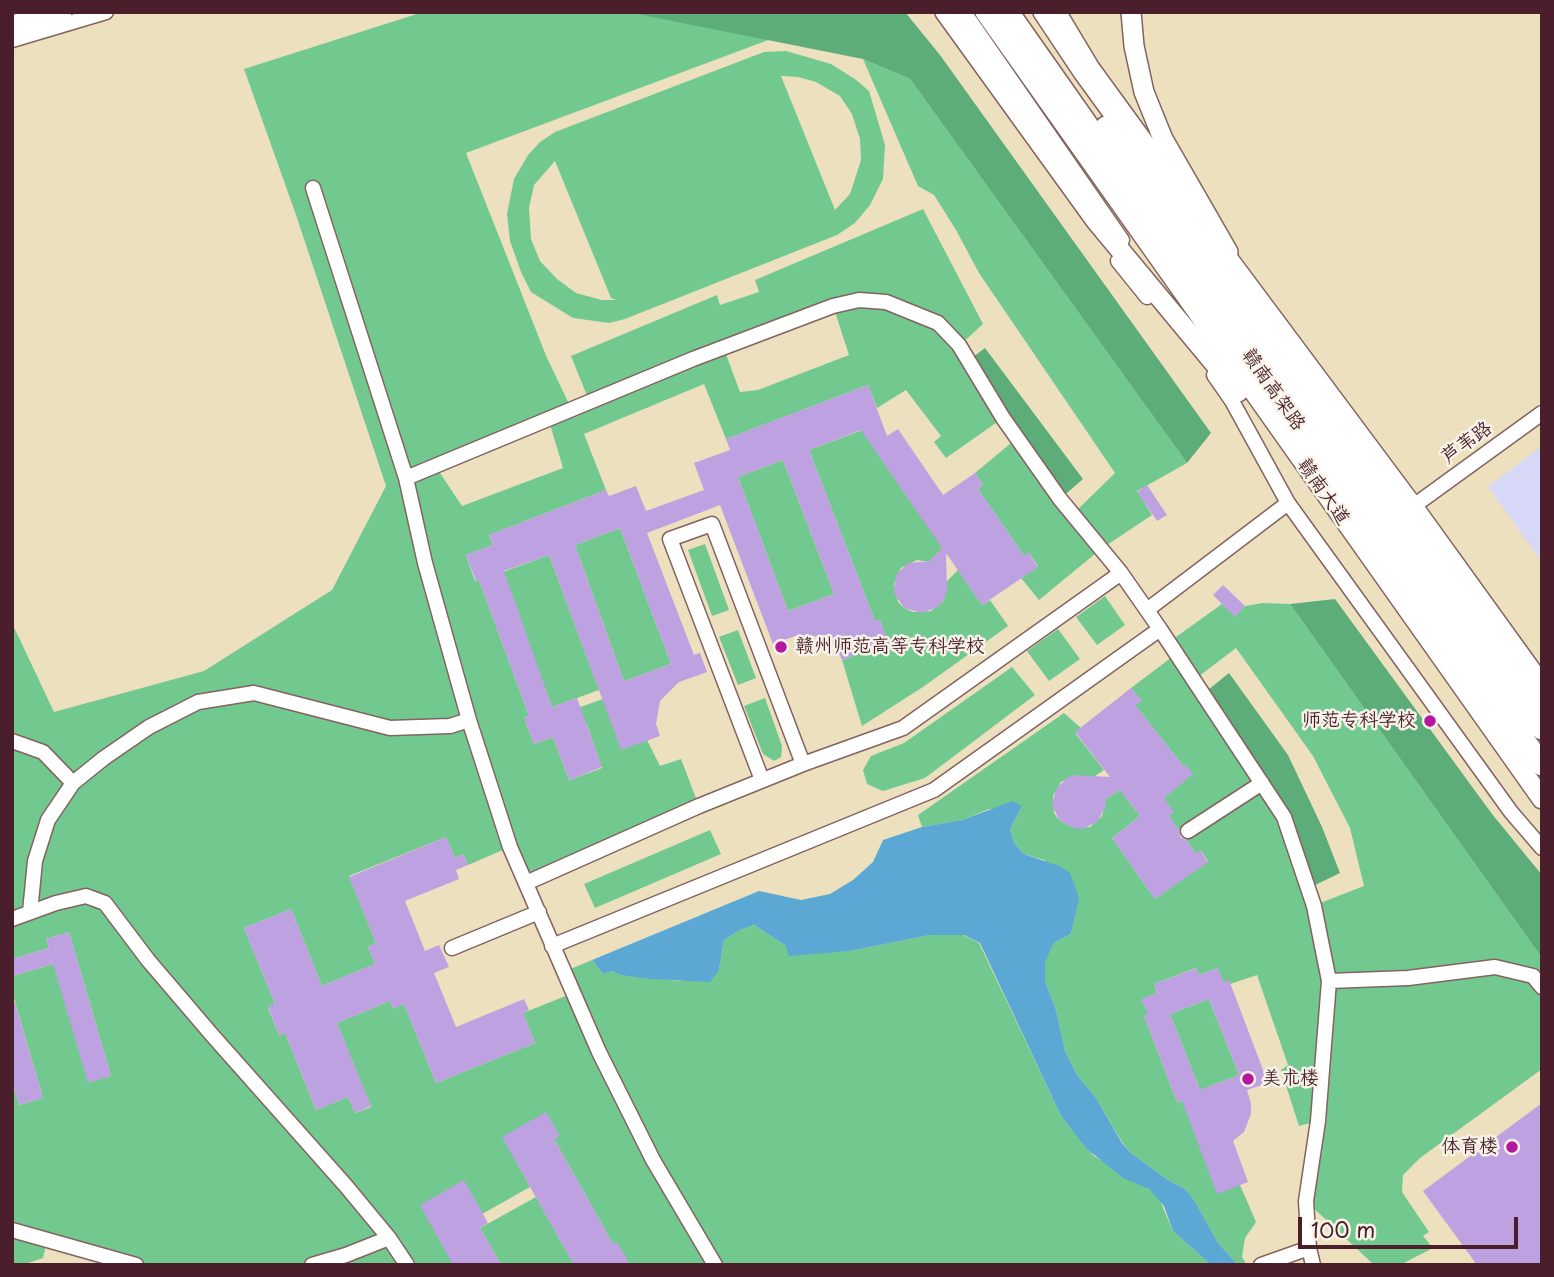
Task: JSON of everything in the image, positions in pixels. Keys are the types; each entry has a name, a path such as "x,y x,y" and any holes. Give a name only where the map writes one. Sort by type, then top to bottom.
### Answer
{"highway":[{"name":"赣南高架路","path":"1008,12 1350,499 1542,765"},
{"name":"赣南高架路","path":"1025,12 1542,729"}],"main road":[{"path":"12,25 62,12"},
{"path":"945,12 1096,220 1318,486"},
{"name":"赣南大道","path":"985,12 1542,799"},
{"path":"1043,12 1083,72 1542,704"},
{"path":"1131,12 1134,46 1144,92 1163,139 1267,323"}],"street":[{"path":"12,40 106,12"},
{"path":"935,12 1131,278 1215,376"},
{"path":"964,12 1215,376 1288,503 1511,812 1542,848"},
{"path":"1059,12 1092,67 1542,681"},
{"path":"313,188 406,478 425,563 469,720 507,837 599,1052 653,1160 715,1265"},
{"path":"406,478 693,359 833,306 859,300 886,302 938,323 959,345 1003,418 1060,499 1121,573 1147,610 1284,817 1309,888 1329,981 1318,1121 1306,1201 1309,1248 1313,1265"},
{"name":"芦苇路","path":"1415,505 1542,413"},
{"path":"1147,610 1288,503"},
{"path":"762,780 670,539 712,524 803,764"},
{"path":"526,883 762,780 903,728 1121,573"},
{"path":"552,946 934,790 1160,629"},
{"path":"30,912 35,861 48,820 73,783 149,727 198,702 254,693 390,728 450,726 469,720"},
{"path":"12,741 43,752 73,783"},
{"path":"1188,831 1262,783"},
{"path":"12,919 86,896 105,903 148,960 204,1026 346,1186 389,1238 407,1265"},
{"path":"452,948 539,912"},
{"path":"1329,981 1408,978 1495,967 1533,976 1542,987"},
{"path":"12,1230 136,1265"},
{"path":"312,1265 389,1238"},
{"path":"1261,1265 1309,1248"}],"shaded area":[{"path":"1542,446 1542,562 1488,487"}],"green space":[{"path":"423,12 627,12 771,39 466,153 547,358 572,410 590,403 571,356 717,295 720,305 759,292 755,280 923,209 983,324 959,346 1003,418 946,458 934,442 941,436 906,390 877,408 868,385 726,439 704,384 584,434 606,490 489,535 493,545 466,555 475,581 479,580 529,716 524,718 534,744 553,737 569,780 602,768 587,725 555,716 603,699 647,740 660,766 681,759 699,806 526,883 510,847 468,865 463,854 455,858 446,837 349,876 376,943 368,947 375,964 322,986 291,909 244,928 275,1004 268,1008 279,1035 285,1033 316,1110 348,1097 355,1113 371,1107 337,1023 390,1001 393,1008 404,1004 436,1083 535,1043 523,1013 573,993 563,972 592,960 603,974 612,971 620,975 680,981 719,970 724,940 754,925 785,945 824,952 850,951 930,935 963,935 979,943 1061,1116 1094,1156 1149,1189 1159,1198 1173,1231 1211,1265 630,1265 613,1244 554,1139 559,1136 503,1137 530,1187 475,1218 453,1265 136,1265 47,1241 43,1258 22,1265 12,1265 12,1081 19,1105 43,1098 12,992 12,976 53,964 111,1076 69,932 46,939 49,948 12,959 12,623 54,712 204,671 332,590 386,486 295,212 244,69","holes":["833,306 849,355 758,390 740,392 724,349","549,421 563,468 462,506 436,467"]},
{"path":"627,12 905,12 940,55 1211,433 1187,463 910,79 863,59"},
{"path":"786,51 831,64 869,91 885,145 883,179 870,205 855,223 837,235 609,323 573,318 531,292 510,241 507,214 514,179 528,155 540,142 555,132 764,52","holes":["781,76 816,82 840,96 852,114 860,139 861,160 850,194 835,210","555,161 611,298 616,300 602,300 576,293 557,279 540,261 531,239 529,208 534,185"]},
{"path":"863,59 910,79 1187,463 1137,491 1152,515 1101,549 1039,600 1021,578 1038,566 1029,553 1024,556 978,489 983,485 975,473 1017,438 1073,514 1115,473 979,273 934,195 918,186"},
{"path":"985,348 1083,479 1060,499 969,360"},
{"path":"873,426 942,548 929,562 917,560 901,568 894,584 898,602 913,612 931,611 944,600 946,582 958,570 982,605 990,600 1008,626 923,687 862,726 842,660 888,643 880,620 875,621 809,450"},
{"path":"783,460 834,594 788,611 738,477"},
{"path":"620,528 671,664 624,681 575,545"},
{"path":"705,544 729,610 712,616 688,550"},
{"path":"549,555 599,690 552,707 503,572"},
{"path":"1105,596 1125,625 1097,645 1076,617"},
{"path":"1335,599 1492,814 1542,875 1542,958 1290,604"},
{"path":"1263,603 1290,604 1542,958 1542,1069 1420,1158 1403,1175 1402,1192 1429,1232 1423,1236 1433,1248 1400,1265 1374,1265 1306,1201 1318,1121 1299,1126 1281,1070 1288,1065 1257,975 1205,990 1221,977 1218,968 1199,975 1196,968 1154,984 1157,993 1142,999 1145,1008 1151,1013 1144,1016 1177,1102 1182,1101 1240,1185 1256,1222 1245,1238 1242,1257 1247,1265 1238,1265 1218,1243 1185,1189 1131,1153 1122,1142 1096,1098 1077,1075 1065,1051 1056,1010 1045,981 1045,961 1054,943 1071,934 1078,898 1044,860 1024,854 1014,843 1010,829 1022,806 989,809 962,820 922,827 918,815 1064,713 1081,728 1075,733 1104,770 1092,778 1076,775 1061,782 1053,796 1054,813 1059,820 1073,828 1090,827 1102,816 1106,799 1120,790 1140,816 1112,838 1155,899 1208,861 1201,851 1196,854 1169,816 1164,798 1192,774 1135,705 1141,700 1131,688 1176,654 1169,642 1222,604 1235,616 1245,606","holes":["1236,648 1313,756 1350,828 1364,886 1315,905 1284,817 1194,680"]},
{"path":"1058,629 1080,659 1049,681 1027,651"},
{"path":"738,630 756,678 738,685 719,637"},
{"path":"1012,667 1035,695 925,778 883,791 867,784 863,770 871,756 904,743"},
{"path":"1229,673 1288,755 1340,873 1309,888 1284,817 1203,694"},
{"path":"765,698 782,746 781,757 774,761 763,754 744,706"},
{"path":"710,830 721,854 595,908 584,884"},
{"path":"1209,999 1239,1075 1200,1090 1170,1014"},
{"path":"536,1197 574,1265 501,1265 480,1228"}],"water":[{"path":"1013,801 1022,806 1010,829 1014,843 1024,854 1059,866 1070,873 1079,898 1071,934 1054,943 1045,962 1045,981 1056,1010 1065,1051 1077,1075 1096,1098 1122,1143 1131,1153 1185,1189 1218,1243 1238,1265 1211,1265 1173,1231 1164,1206 1149,1189 1123,1178 1087,1149 1061,1116 980,943 964,935 930,935 850,951 789,956 785,945 754,925 724,940 719,970 710,982 650,979 620,975 612,971 603,974 592,960 759,891 801,900 830,894 853,880 873,862 883,840 922,827 962,820"}],"building":[{"path":"868,385 887,436 898,429 943,495 975,473 983,485 978,489 1024,556 1028,552 1038,567 982,605 946,553 947,591 938,607 922,613 904,608 894,593 896,575 908,563 930,561 942,548 861,430 809,450 875,621 880,620 889,643 842,660 837,649 824,639 810,635 795,636 773,644 720,505 647,533 694,655 700,653 707,672 679,682 660,701 656,724 660,736 621,750 549,555 504,571 552,707 577,698 602,767 569,780 553,737 534,744 524,718 529,716 479,580 476,581 466,555 493,545 489,535 606,490 609,496 636,486 646,511 704,490 694,463 730,450 726,439","holes":["783,460 834,594 788,611 738,477","620,528 671,664 624,681 575,545"]},
{"path":"1147,485 1167,515 1157,521 1137,492"},
{"path":"1223,585 1245,606 1235,617 1213,595"},
{"path":"1131,688 1142,701 1135,705 1184,767 1186,765 1193,774 1164,798 1174,812 1169,816 1179,830 1180,837 1186,840 1196,854 1200,850 1208,862 1155,899 1112,838 1140,816 1120,790 1106,799 1105,808 1097,822 1082,829 1073,828 1059,820 1052,805 1056,789 1068,777 1110,777 1075,732"},
{"path":"446,837 455,858 463,854 468,865 456,870 459,879 405,901 425,951 439,945 449,967 434,973 456,1027 524,999 529,1010 523,1013 535,1043 436,1083 404,1004 393,1009 390,1001 337,1023 371,1106 355,1113 348,1097 316,1110 285,1033 279,1035 268,1007 275,1004 244,928 291,909 322,986 375,964 368,947 376,943 349,877"},
{"path":"69,932 111,1076 88,1083 53,964 12,976 12,959 49,948 46,939"},
{"name":"美术楼","path":"1197,968 1199,975 1218,968 1224,982 1229,980 1268,1083 1247,1090 1251,1114 1244,1132 1233,1141 1248,1182 1217,1194 1182,1101 1177,1102 1144,1016 1148,1014 1141,999 1157,993 1154,984","holes":["1209,999 1239,1075 1200,1090 1170,1014"]},
{"path":"12,1003 15,1003 43,1098 19,1105 12,1081"},
{"name":"体育楼","path":"1542,1103 1542,1265 1477,1265 1423,1191"},
{"path":"546,1112 560,1136 554,1139 613,1244 617,1242 630,1265 574,1265 502,1137"},
{"path":"464,1180 488,1223 480,1228 501,1265 453,1265 420,1205"}],"place":[{"name":"赣州师范高等专科学校","path":"781,647"},
{"name":"师范专科学校","path":"1430,721"},
{"name":"美术楼","path":"1248,1079"},
{"name":"体育楼","path":"1512,1147"}]}
